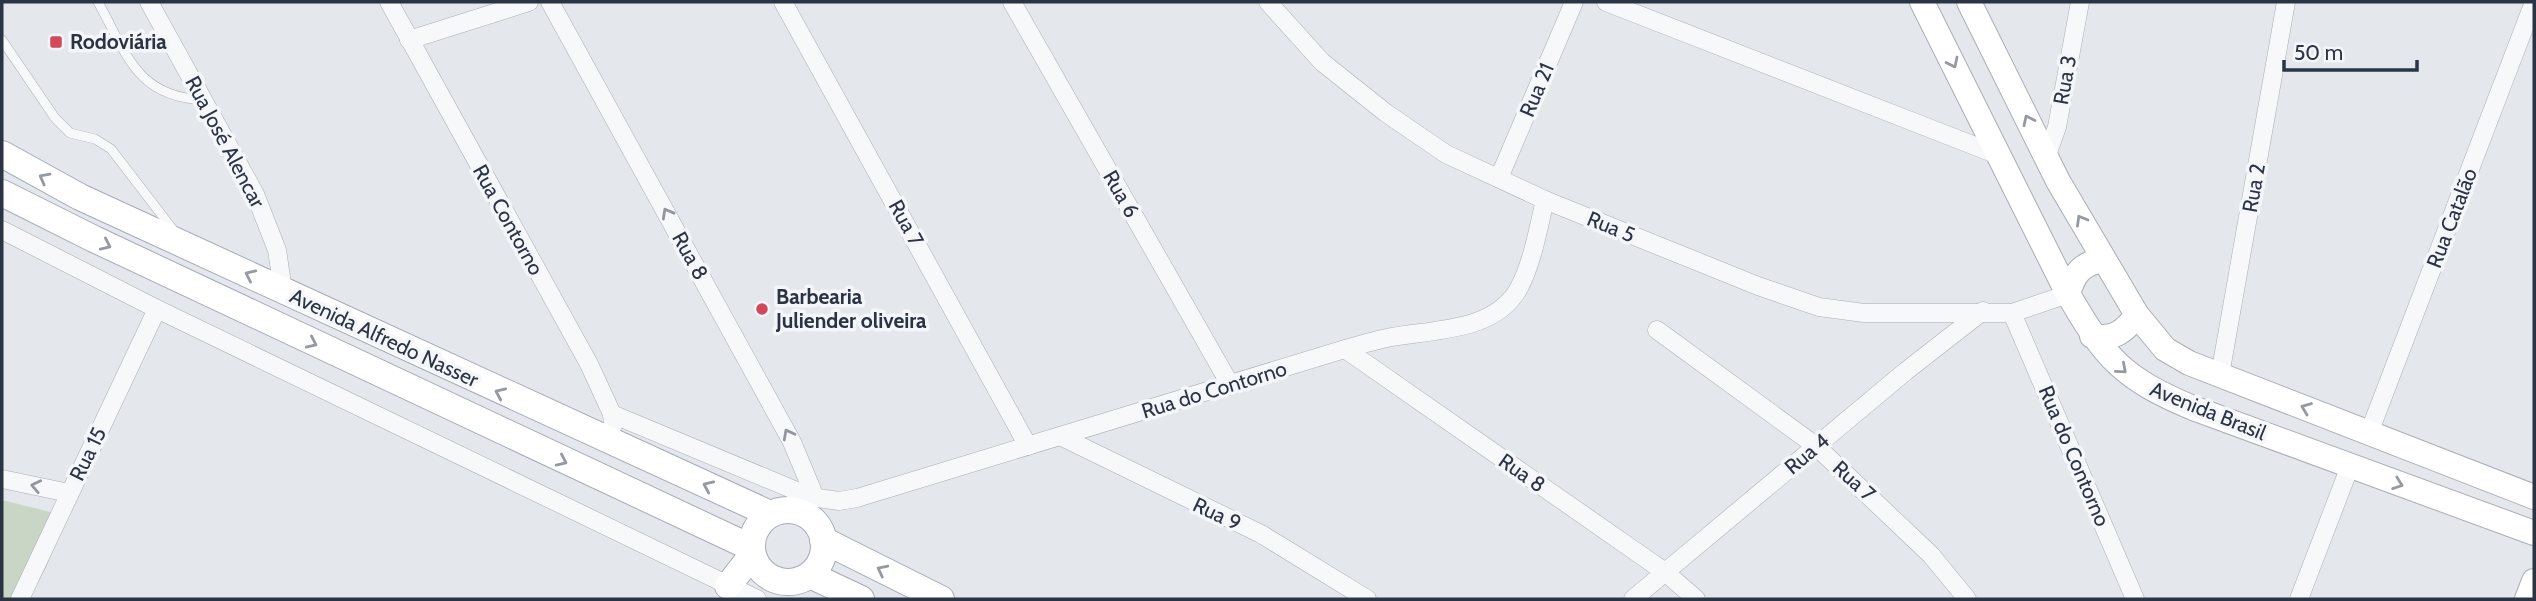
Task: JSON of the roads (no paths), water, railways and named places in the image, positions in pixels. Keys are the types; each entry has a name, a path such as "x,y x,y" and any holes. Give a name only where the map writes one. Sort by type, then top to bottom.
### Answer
{"main road":[{"name":"Avenida Alfredo Nasser","path":"2,154 80,197 770,514"},
{"name":"Avenida Alfredo Nasser","path":"2,192 106,245 752,551"},
{"path":"728,586 752,551 760,523 770,514 807,505 823,540 941,599"},
{"path":"803,585 818,566 823,540"},
{"path":"752,551 766,575 777,580 861,599"}],"street":[{"name":"Rua José Alencar","path":"149,2 204,100 271,231 283,290"},
{"name":"Rua Contorno","path":"389,2 589,364 612,414 613,443"},
{"path":"409,40 529,2"},
{"name":"Rua 8","path":"550,2 792,442 810,480 807,505"},
{"name":"Rua 7","path":"783,2 1028,446"},
{"name":"Rua 6","path":"1013,2 1231,386"},
{"name":"Rua 5","path":"1268,2 1322,62 1386,113 1446,154 1545,200 1758,286 1819,306 1864,313 2012,313"},
{"name":"Rua 21","path":"1499,178 1574,2"},
{"path":"1606,2 1998,155"},
{"name":"Avenida Brasil","path":"1923,2 2068,294 2092,336 2120,370 2160,395 2534,533"},
{"name":"Avenida Brasil","path":"1969,2 2046,158 2137,315 2165,349 2189,363 2534,497"},
{"name":"Rua 3","path":"2046,158 2057,127 2080,2"},
{"name":"Rua 2","path":"2220,375 2286,2"},
{"name":"Rua Catalão","path":"2369,433 2534,2"},
{"name":"Rua do Contorno","path":"612,414 807,505 857,498 1345,349 1386,338 1482,320 1504,307 1518,289 1532,257 1545,200"},
{"path":"2,230 157,309 757,599"},
{"path":"2012,313 2068,294 2079,270 2089,262 2104,260"},
{"name":"Rua 15","path":"20,599 157,309"},
{"name":"Rua 4","path":"1633,599 1983,311"},
{"name":"Rua do Contorno","path":"2012,313 2135,599"},
{"path":"2092,336 2107,339 2117,335 2137,315"},
{"name":"Rua 7","path":"1657,330 1816,446 1931,555 1967,599"},
{"name":"Rua 8","path":"1345,349 1665,572 1696,599"},
{"name":"Rua 9","path":"1062,437 1261,534 1367,599"},
{"path":"2299,599 2350,466"},
{"path":"2,479 69,492"},
{"path":"2527,599 2534,581"}],"lane":[{"path":"98,2 145,80 168,96 204,100"},
{"path":"2,40 55,118 70,133 95,139 111,149 183,244"}],"place":[{"name":"Rodoviária","path":"56,42"},
{"name":"Barbearia Juliender oliveira","path":"762,309"}]}
